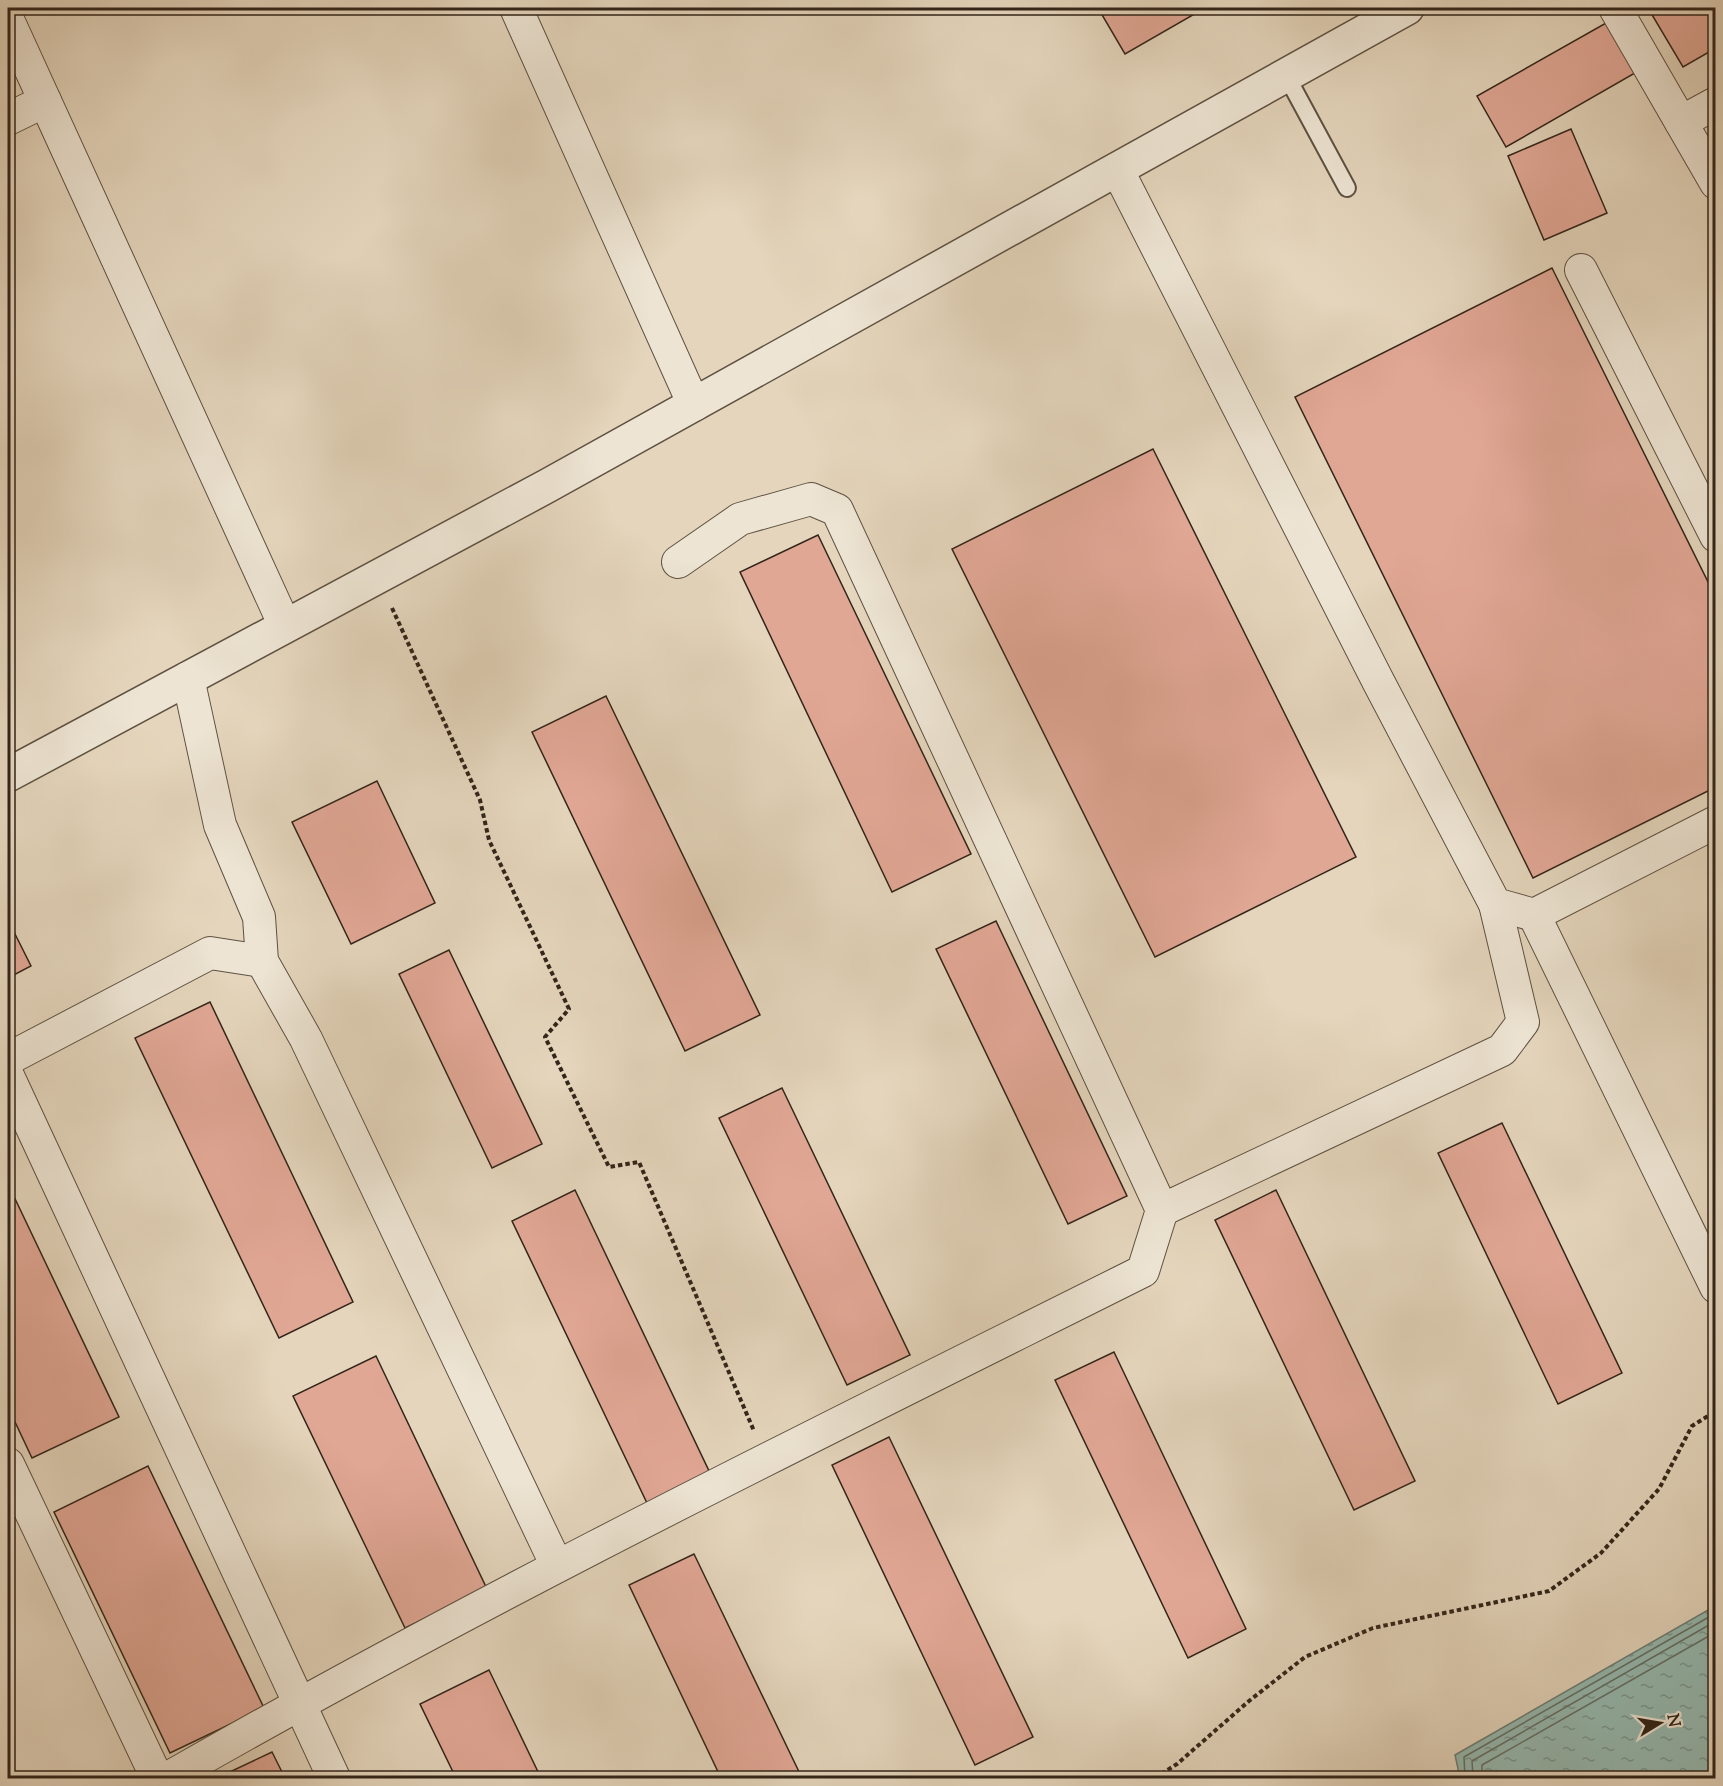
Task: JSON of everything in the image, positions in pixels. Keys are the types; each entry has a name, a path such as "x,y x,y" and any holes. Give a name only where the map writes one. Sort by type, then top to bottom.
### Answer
{"street":[{"path":"516,8 694,405"},
{"path":"8,775 548,486 1407,8"},
{"path":"1616,8 1716,183"},
{"path":"8,20 16,62 45,101 285,626"},
{"path":"8,119 45,101"},
{"path":"1681,122 1716,103"},
{"path":"1117,169 1378,681 1495,904 1523,1022 1502,1050 1162,1210"},
{"path":"1581,270 1716,536"},
{"path":"168,1779 299,1703 557,1566 1143,1271 1162,1210 837,510 811,499 740,519 678,562"},
{"path":"188,678 220,825 259,917 262,961 306,1039 557,1566"},
{"path":"1495,904 1534,915 1716,822"},
{"path":"1534,915 1716,1287"},
{"path":"8,1059 210,952 262,961"},
{"path":"8,1076 334,1779"},
{"path":"8,1464 157,1779"}],"lane":[{"path":"1286,75 1347,188"}],"path":[{"path":"377,577 480,800 489,840 569,1009 545,1037 609,1167 639,1162 766,1460"},
{"path":"1155,1779 1177,1764 1249,1701 1305,1657 1373,1628 1549,1591 1601,1553 1659,1489 1692,1426 1716,1411"}],"water":[{"path":"1715,1606 1715,1778 1460,1778 1455,1755"}],"building":[{"path":"1098,8 1205,8 1125,54"},
{"path":"1648,8 1716,8 1716,48 1683,67"},
{"path":"1606,23 1635,73 1506,147 1477,96"},
{"path":"1571,129 1607,213 1544,240 1508,156"},
{"path":"1552,268 1716,598 1716,787 1533,878 1295,397"},
{"path":"1153,449 1356,857 1155,957 952,549"},
{"path":"818,535 971,854 892,892 740,572"},
{"path":"606,696 760,1015 685,1051 532,732"},
{"path":"377,781 435,903 351,944 292,822"},
{"path":"8,920 31,966 8,978"},
{"path":"996,921 1127,1196 1068,1224 936,949"},
{"path":"449,950 542,1144 492,1168 399,974"},
{"path":"210,1002 353,1302 279,1338 135,1038"},
{"path":"782,1088 910,1355 847,1385 719,1118"},
{"path":"1502,1123 1622,1373 1558,1404 1438,1153"},
{"path":"8,1184 119,1417 32,1458 8,1407"},
{"path":"575,1190 710,1473 647,1503 512,1221"},
{"path":"1276,1190 1415,1481 1354,1510 1215,1220"},
{"path":"1114,1352 1246,1629 1188,1658 1055,1380"},
{"path":"376,1356 487,1589 405,1628 293,1396"},
{"path":"889,1437 1033,1737 975,1765 832,1465"},
{"path":"148,1466 264,1708 170,1753 54,1512"},
{"path":"694,1554 802,1778 721,1778 629,1585"},
{"path":"489,1670 541,1778 456,1778 420,1704"},
{"path":"272,1752 285,1778 217,1778"}]}
